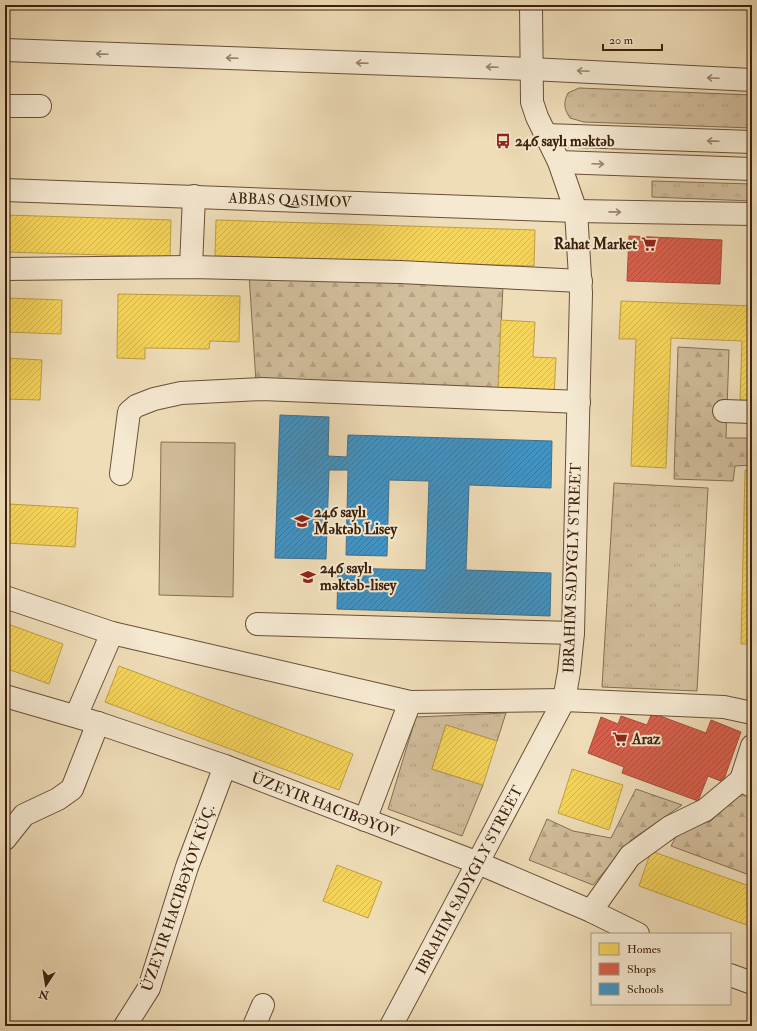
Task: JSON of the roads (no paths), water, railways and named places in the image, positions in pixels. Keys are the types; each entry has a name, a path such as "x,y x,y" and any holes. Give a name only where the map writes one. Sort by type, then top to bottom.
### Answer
{"street":[{"name":"IBRAHIM SADYGLY STREET","path":"391,1026 564,700 569,672 573,633 581,281 576,211 559,162 545,135 532,102 531,5"},
{"path":"5,50 531,69 752,80"},
{"path":"5,106 40,106"},
{"path":"545,135 752,142"},
{"path":"559,162 752,169"},
{"path":"5,190 576,211 752,214"},
{"path":"190,267 194,196"},
{"path":"5,269 190,267 400,272 581,281"},
{"path":"121,474 129,412 136,406 181,393 262,389 579,402"},
{"path":"724,411 752,412"},
{"path":"5,597 112,634 410,702 564,700 724,707 752,713"},
{"path":"257,624 573,633"},
{"path":"76,716 112,634"},
{"path":"5,696 76,716 225,766 478,863 591,911 636,933"},
{"path":"365,820 410,702"},
{"path":"5,839 24,815 58,799 72,789 98,723"},
{"path":"591,911 630,856 670,827 705,810 747,783 752,746"},
{"path":"125,1026 149,988 187,867 225,766"},
{"path":"731,975 752,983"},
{"path":"254,1026 263,1005"}],"place":[{"name":"246 saylı mәktәb","path":"503,141"},
{"name":"Rahat Market","path":"649,244"},
{"name":"246 saylı Məktəb Lisey","path":"302,521"},
{"name":"246 saylı məktəb-lisey","path":"308,577"},
{"name":"Araz","path":"620,739"}]}
